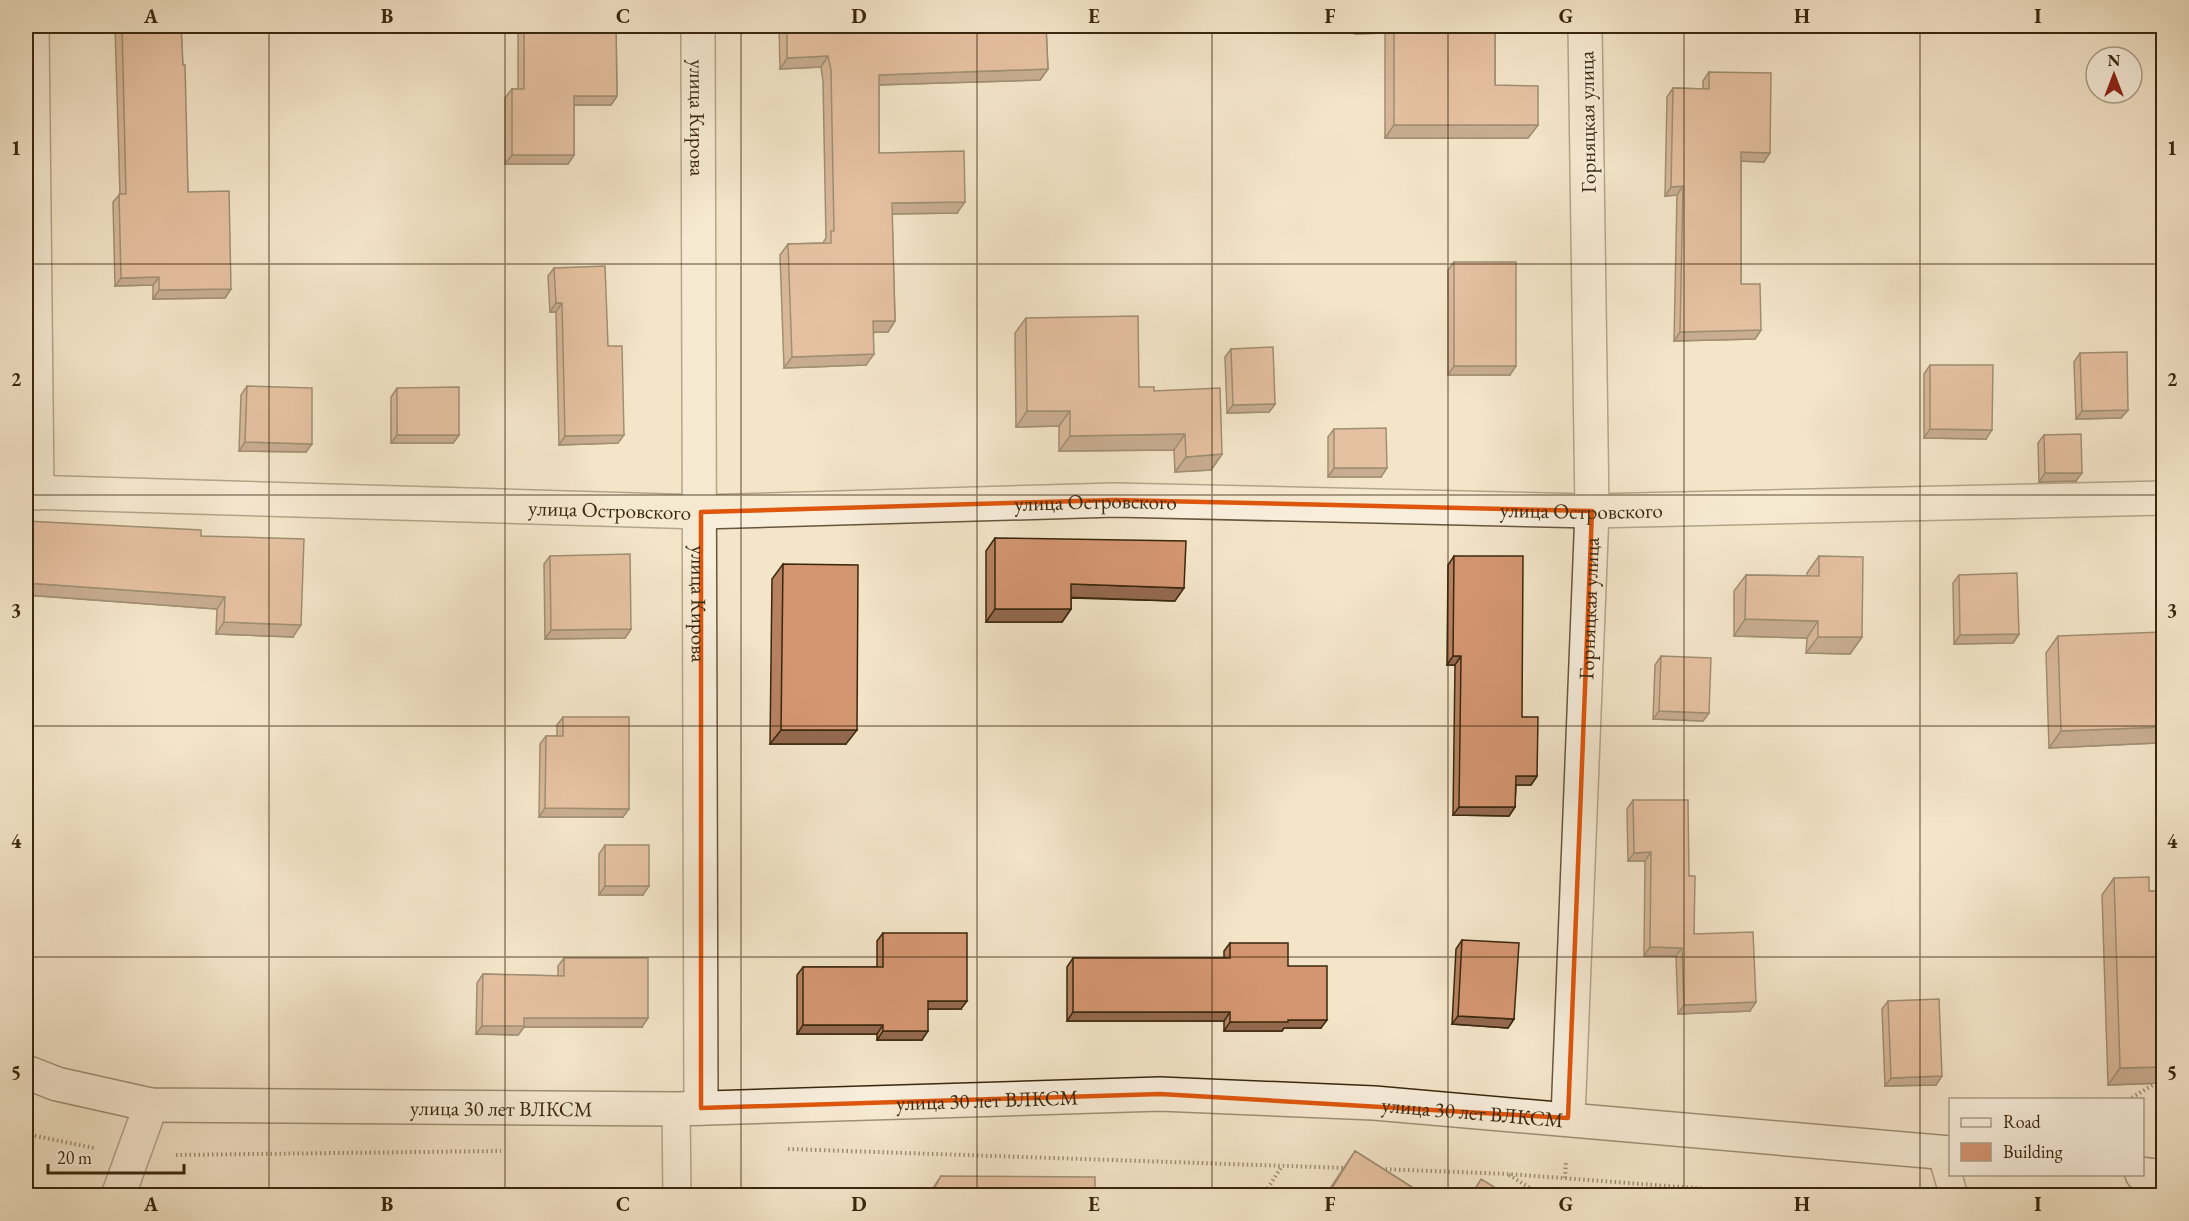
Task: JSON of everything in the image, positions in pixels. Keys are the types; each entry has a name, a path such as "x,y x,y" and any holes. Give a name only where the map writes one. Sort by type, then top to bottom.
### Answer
{"street":[{"path":"31,492 32,26"},
{"name":"улица Кирова","path":"689,1109 700,512 698,26"},
{"name":"Горняцкая улица","path":"1568,1118 1592,511 1585,26"},
{"name":"улица Островского","path":"31,492 700,512 1115,500 1592,511 2163,498"},
{"name":"улица 30 лет ВЛКСМ","path":"26,1072 57,1084 151,1105 689,1109 1160,1094 1374,1103 1568,1118 1946,1153"},
{"path":"118,1196 151,1105"},
{"path":"2144,1174 2163,1177"}],"lane":[{"path":"677,1196 689,1109"},
{"path":"1946,1153 1949,1169"},
{"path":"1950,1176 1954,1196"}],"path":[{"path":"2131,1098 2156,1083"},
{"path":"26,1134 133,1156 509,1151"},
{"path":"783,1149 1354,1168"},
{"path":"1263,1196 1282,1166"},
{"path":"1377,1169 1509,1174 1800,1196"},
{"path":"1509,1174 1543,1196"}],"highlighted area":[{"path":"1115,500 1592,511 1568,1118 1160,1094 701,1108 701,512"}],"building":[{"path":"122,26 181,26 183,65 185,65 188,192 229,191 231,289 159,290 159,277 121,278 119,194 126,194"},
{"path":"524,26 616,26 617,96 574,96 574,155 512,155 512,89 524,89"},
{"path":"787,26 1046,26 1048,69 879,75 879,153 964,151 965,202 892,203 895,321 873,321 874,354 792,357 788,244 831,243 831,231 834,231 831,70 828,56 787,58"},
{"path":"1394,26 1495,26 1495,85 1538,86 1538,125 1394,125"},
{"path":"1709,72 1771,73 1770,153 1741,152 1741,284 1760,284 1761,330 1680,332 1683,186 1671,187 1673,88 1709,89"},
{"path":"1454,262 1516,262 1516,366 1454,366"},
{"path":"605,266 608,346 622,346 624,435 565,436 562,303 556,303 554,268"},
{"path":"1138,316 1139,387 1154,387 1154,391 1220,388 1222,454 1186,457 1185,434 1070,436 1070,411 1027,411 1026,318"},
{"path":"1273,347 1275,404 1233,405 1231,349"},
{"path":"2127,352 2128,410 2082,411 2080,353"},
{"path":"1930,365 1993,365 1992,430 1930,429"},
{"path":"247,386 312,388 312,444 245,442"},
{"path":"459,387 459,435 397,435 397,388"},
{"path":"1386,428 1387,468 1334,468 1334,429"},
{"path":"2081,434 2082,473 2045,473 2044,435"},
{"path":"26,521 201,530 201,536 304,539 301,625 224,622 225,597 26,583"},
{"path":"995,538 1186,541 1184,588 1071,584 1071,609 995,609"},
{"path":"630,554 631,629 551,630 550,556"},
{"path":"1454,556 1523,556 1522,717 1538,717 1537,776 1516,776 1515,807 1459,807 1461,656 1453,656"},
{"path":"1819,556 1863,557 1862,637 1818,637 1818,621 1745,619 1746,575 1819,576"},
{"path":"783,564 858,565 857,730 781,730"},
{"path":"2017,573 2019,634 1960,635 1959,575"},
{"path":"2163,632 2163,727 2061,731 2058,636"},
{"path":"1661,656 1711,658 1709,713 1659,711"},
{"path":"563,717 629,717 629,809 545,808 546,736 563,736"},
{"path":"1633,800 1688,800 1689,876 1695,876 1694,934 1753,932 1756,1002 1684,1005 1682,948 1650,947 1651,852 1634,853"},
{"path":"605,845 649,845 649,886 605,886"},
{"path":"2149,877 2149,891 2163,891 2163,1067 2120,1068 2114,878"},
{"path":"883,933 967,933 967,1001 928,1001 928,1031 883,1031 883,1025 803,1025 803,967 883,967"},
{"path":"1462,940 1519,943 1514,1019 1458,1016"},
{"path":"1230,943 1288,943 1288,966 1327,966 1327,1020 1230,1022 1230,1012 1073,1012 1073,958 1230,958"},
{"path":"564,958 648,958 648,1018 524,1018 524,1026 482,1026 483,974 564,976"},
{"path":"1939,999 1942,1076 1891,1078 1888,1001"},
{"path":"1355,1151 1426,1196 1327,1196"},
{"path":"941,1176 1095,1177 1095,1196 930,1196"},
{"path":"1481,1179 1509,1196 1471,1196"}]}
